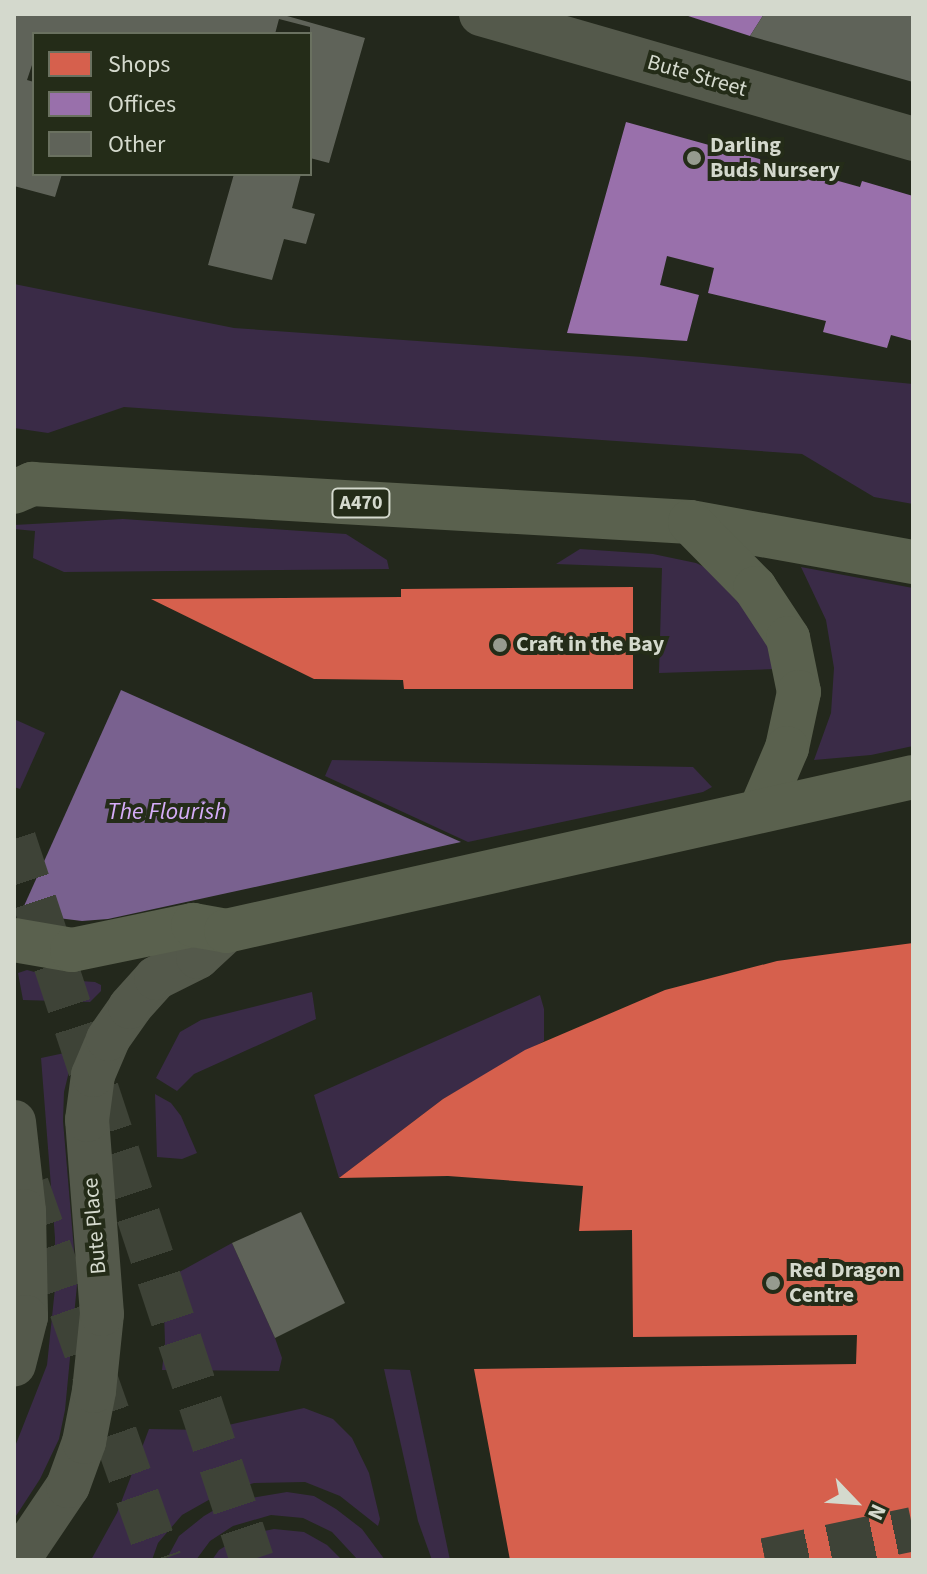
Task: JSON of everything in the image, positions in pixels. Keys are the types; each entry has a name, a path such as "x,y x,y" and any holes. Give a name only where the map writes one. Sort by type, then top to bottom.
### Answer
{"main road":[{"name":"A470","path":"20,484 690,522 913,562"},
{"path":"690,522 755,588 788,638 799,692 787,748 761,809"},
{"path":"14,940 72,950 193,925 226,931 913,777"}],"street":[{"name":"Bute Street","path":"481,14 913,139"},
{"name":"Bute Place","path":"18,1560 68,1486 84,1442 94,1391 102,1314 87,1120 93,1075 108,1039 130,1007 156,978 198,957 226,931"},
{"path":"14,1122 24,1211 26,1317 14,1364"}],"shaded area":[{"path":"14,284 234,328 643,357 913,384 913,504 874,497 802,454 124,407 48,433 14,428"},
{"path":"123,519 346,534 387,560 389,569 64,572 33,558 35,531 14,529 14,525"},
{"path":"580,549 653,554 696,563 728,578 756,609 775,669 659,673 662,568 556,564"},
{"path":"801,567 913,588 913,746 871,755 814,760 831,713 834,668 826,620"},
{"path":"14,719 45,733 20,789 14,787"},
{"path":"332,760 693,767 712,787 703,792 468,842 325,776"},
{"path":"27,970 65,980 95,982 101,985 101,991 90,1002 23,1000 18,973"},
{"path":"312,992 316,1019 194,1074 177,1091 156,1078 180,1032 201,1020"},
{"path":"540,995 544,1009 544,1041 443,1099 339,1178 314,1095"},
{"path":"74,1051 64,1092 63,1121 77,1285 65,1410 59,1439 40,1479 14,1519 14,1449 47,1365 55,1288 55,1238 41,1058"},
{"path":"155,1094 171,1103 181,1116 197,1153 182,1159 157,1157"},
{"path":"232,1243 275,1338 282,1358 279,1371 162,1370 165,1343 163,1281"},
{"path":"384,1369 410,1370 450,1560 432,1560 418,1521"},
{"path":"304,1408 333,1419 352,1438 369,1473 380,1519 378,1526 340,1496 305,1482 254,1483 221,1493 182,1515 158,1543 152,1560 91,1560 117,1513 149,1429 206,1430"},
{"path":"287,1492 314,1496 336,1509 362,1529 385,1560 358,1560 332,1532 303,1518 271,1515 233,1526 210,1541 196,1560 166,1560 179,1536 228,1502"},
{"path":"274,1529 304,1532 327,1545 342,1560 212,1560 219,1550 244,1535"}],"water":[{"name":"The Flourish","path":"121,690 461,842 108,919 82,921 50,917 24,906"}],"building: Shops":[{"path":"633,587 633,689 404,689 403,680 314,679 151,599 401,597 401,589"},
{"name":"Red Dragon Centre","path":"913,943 913,1560 510,1560 474,1369 856,1364 857,1335 633,1337 632,1230 579,1231 583,1186 448,1176 339,1178 443,1099 525,1050 665,990 777,961"}],"building: Offices":[{"path":"682,14 764,14 750,36"},
{"path":"626,122 860,187 862,181 913,196 913,341 891,335 887,348 823,332 826,321 708,293 714,268 667,256 660,285 699,295 687,341 567,333"}],"building: Other":[{"path":"14,14 280,14 365,38 329,163 312,159 310,27 279,19 276,32 32,32 32,65 27,80 32,81 32,176 61,176 55,197 14,186"},
{"path":"764,14 913,14 913,82 750,36"},
{"path":"233,176 300,176 292,208 315,214 306,244 284,239 272,280 208,265"},
{"path":"301,1212 345,1303 275,1338 232,1243"}],"tunnel":[{"path":"14,839 252,1560"},
{"path":"27,1185 160,1560"},
{"path":"765,1560 913,1529"}],"place":[{"name":"Darling Buds Nursery","path":"694,158"},
{"name":"Craft in the Bay","path":"500,645"},
{"name":"Red Dragon Centre","path":"773,1283"}]}
